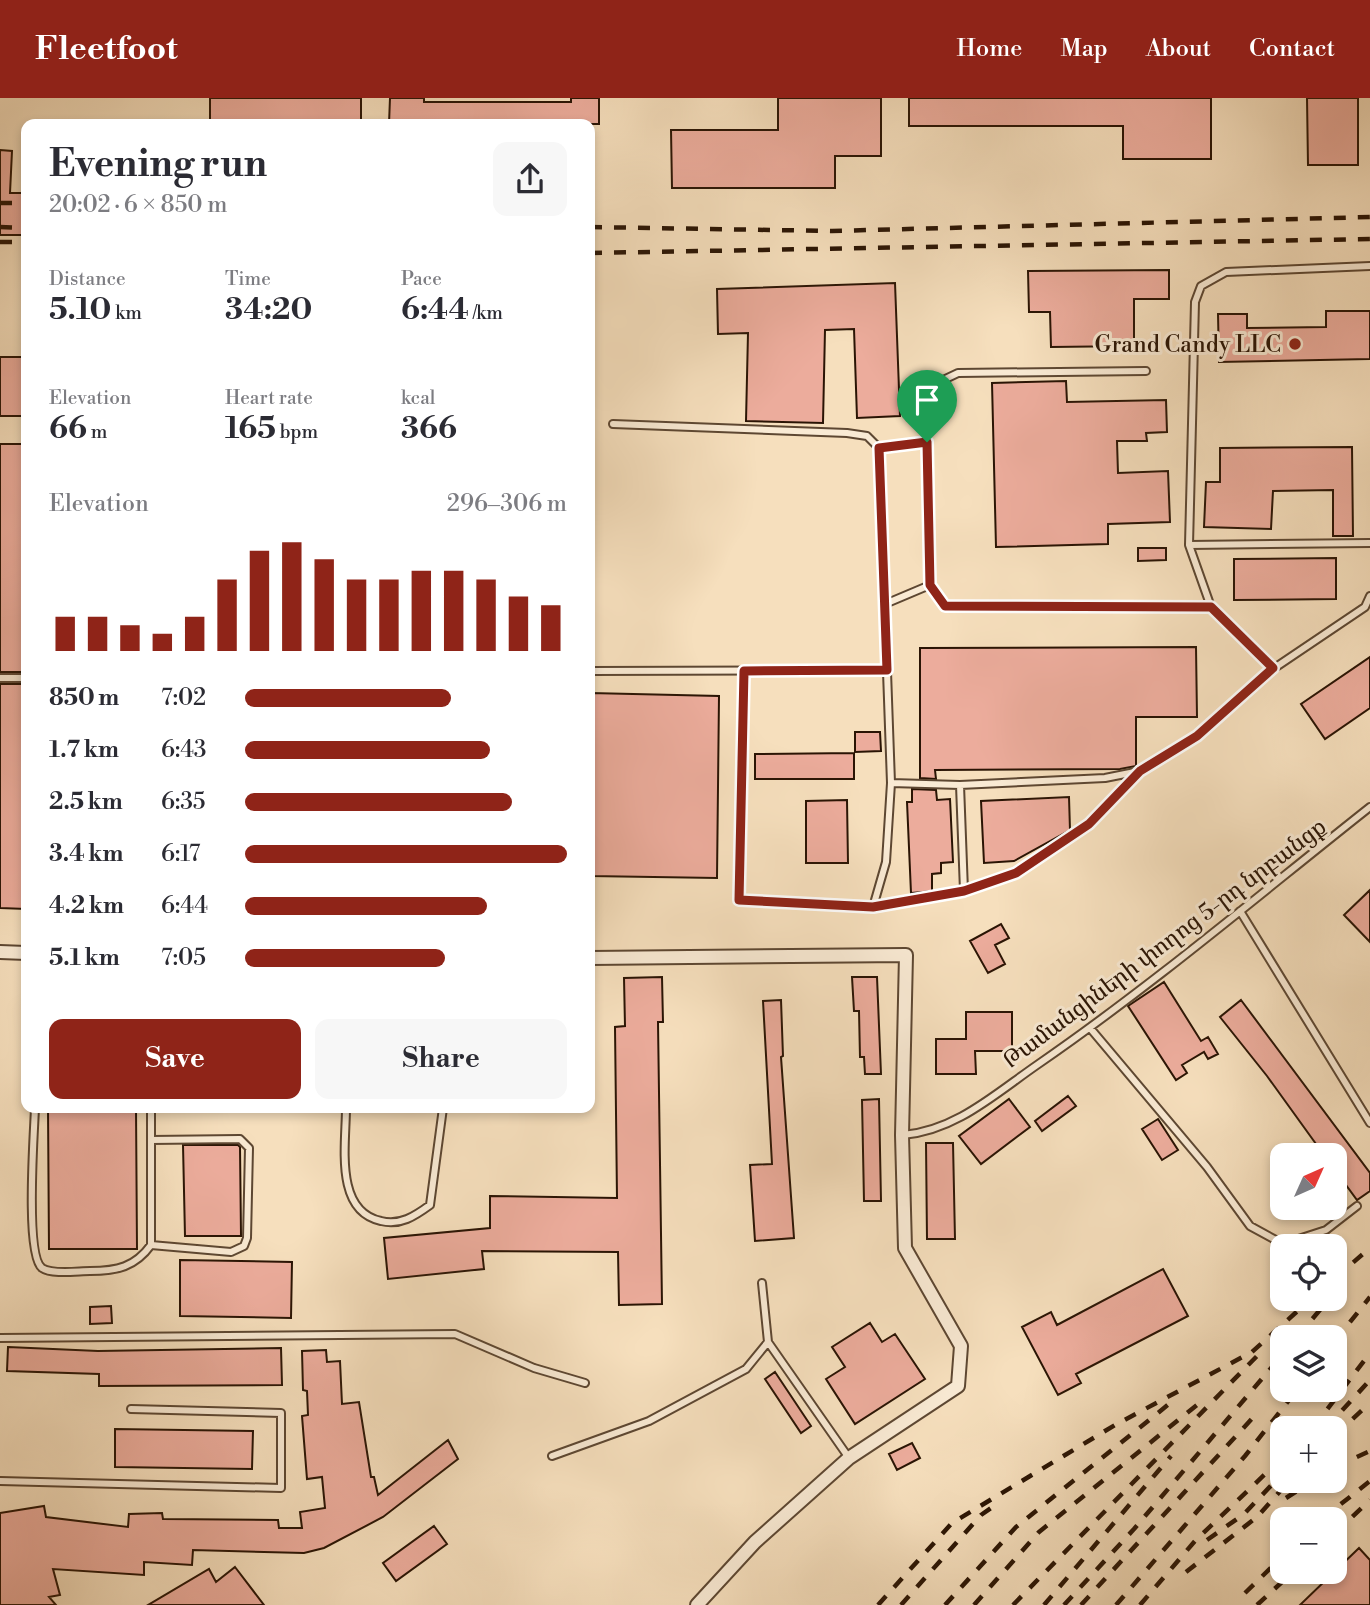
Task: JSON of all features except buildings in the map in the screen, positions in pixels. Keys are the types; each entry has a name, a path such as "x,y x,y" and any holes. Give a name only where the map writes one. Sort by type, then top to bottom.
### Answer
{"street":[{"path":"0,953 21,953"},
{"path":"595,958 906,954 902,1135 905,1248 961,1346 958,1386 849,1458 755,1542 697,1605"}],"lane":[{"path":"1273,668 1211,607 1189,545 1195,302 1200,286 1226,272 1370,266"},
{"path":"1146,371 958,373 939,383 926,398 930,585 945,606 1211,607"},
{"path":"613,424 847,433 867,436 879,448 891,783 886,862 873,907"},
{"path":"879,448 927,442"},
{"path":"1189,545 1370,543"},
{"path":"885,604 930,585"},
{"path":"744,671 739,900 873,907 964,891 1016,873 1089,824 1140,771 1197,736 1273,668 1365,607 1370,596"},
{"path":"595,671 887,670"},
{"path":"0,678 21,678"},
{"path":"891,783 960,785 1105,778 1140,771"},
{"path":"960,785 964,891"},
{"name":"Թամանցիների փողոց 5-րդ նրբանցք","path":"902,1135 925,1133 956,1121 1090,1028 1370,807"},
{"path":"1240,911 1370,1123"},
{"path":"1090,1028 1207,1167 1250,1226 1283,1244 1326,1230 1357,1206"},
{"path":"35,1113 32,1237 38,1263 47,1271 110,1271 132,1265 151,1245 151,1113"},
{"path":"345,1113 346,1181 356,1207 368,1219 387,1223 411,1219 430,1205 442,1113"},
{"path":"151,1140 240,1139 249,1148 247,1238 244,1246 231,1252 151,1245"},
{"path":"762,1283 768,1342 849,1458"},
{"path":"0,1339 455,1334 534,1368 584,1383"},
{"path":"552,1457 649,1421 746,1368 768,1342"},
{"path":"0,1481 281,1488 281,1413 131,1409"}],"railway":[{"path":"0,203 21,203"},
{"path":"595,227 832,231 1370,217"},
{"path":"0,227 21,228"},
{"path":"595,253 1370,239"},
{"path":"0,242 21,242"},
{"path":"1347,1268 1370,1248"},
{"path":"1347,1326 1370,1297"},
{"path":"878,1605 952,1523 1115,1425 1252,1352 1298,1311"},
{"path":"1307,1325 1319,1311"},
{"path":"1322,1416 1370,1353"},
{"path":"1013,1605 1259,1354"},
{"path":"1064,1605 1134,1529 1270,1369"},
{"path":"1337,1416 1370,1380"},
{"path":"974,1605 1039,1532 1202,1401"},
{"path":"1116,1605 1245,1456 1288,1402"},
{"path":"1347,1424 1370,1403"},
{"path":"945,1605 1016,1527 1169,1404"},
{"path":"1081,1605 1259,1411"},
{"path":"1347,1462 1370,1451"},
{"path":"1044,1605 1171,1456"},
{"path":"1140,1605 1195,1541 1270,1469"},
{"path":"1337,1507 1370,1481"},
{"path":"1207,1540 1244,1514 1270,1487"},
{"path":"1186,1572 1257,1517 1278,1493"},
{"path":"1286,1498 1294,1493"},
{"path":"1347,1522 1370,1500"},
{"path":"901,1605 981,1515 991,1508"},
{"path":"1245,1593 1270,1569"},
{"path":"1257,1605 1280,1584"}],"place":[{"name":"Grand Candy LLC","path":"1295,344"}],"route":[{"path":"927,442 930,585 945,606 1211,607 1273,668 1197,736 1140,771 1089,824 1016,873 964,891 873,907 739,900 744,671 887,670 879,448 927,442"}]}
